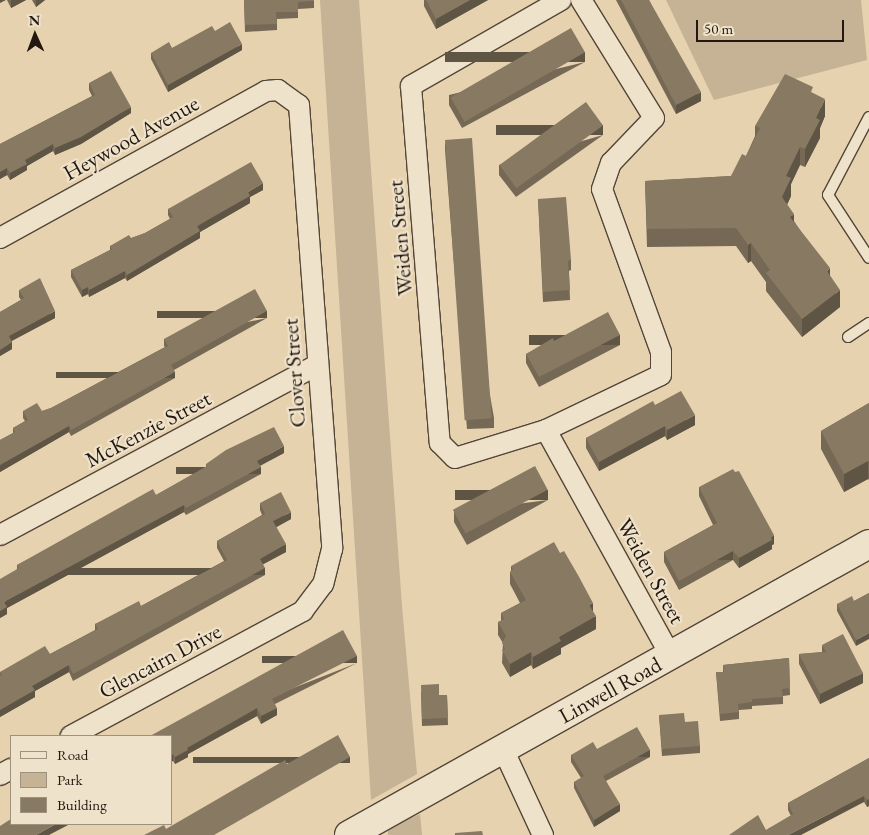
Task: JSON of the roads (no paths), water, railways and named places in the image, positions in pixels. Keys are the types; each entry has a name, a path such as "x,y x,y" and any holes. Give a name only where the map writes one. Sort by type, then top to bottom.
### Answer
{"main road":[{"name":"Linwell Road","path":"349,835 869,544"}],"street":[{"name":"Weiden Street","path":"561,0 411,86 440,443 455,458 546,430 661,375 661,352 602,189 611,163 654,118 581,0"},
{"name":"Heywood Avenue","path":"0,238 266,91 278,90 286,96"},
{"name":"Clover Street","path":"271,628 303,611 323,584 332,548 299,105 286,96"},
{"name":"McKenzie Street","path":"0,535 318,365"},
{"name":"Weiden Street","path":"546,430 671,656"},
{"name":"Glencairn Drive","path":"73,735 271,628"},
{"path":"503,750 544,835"}],"lane":[{"path":"869,117 828,195 869,258"},
{"path":"848,337 869,323"}]}
